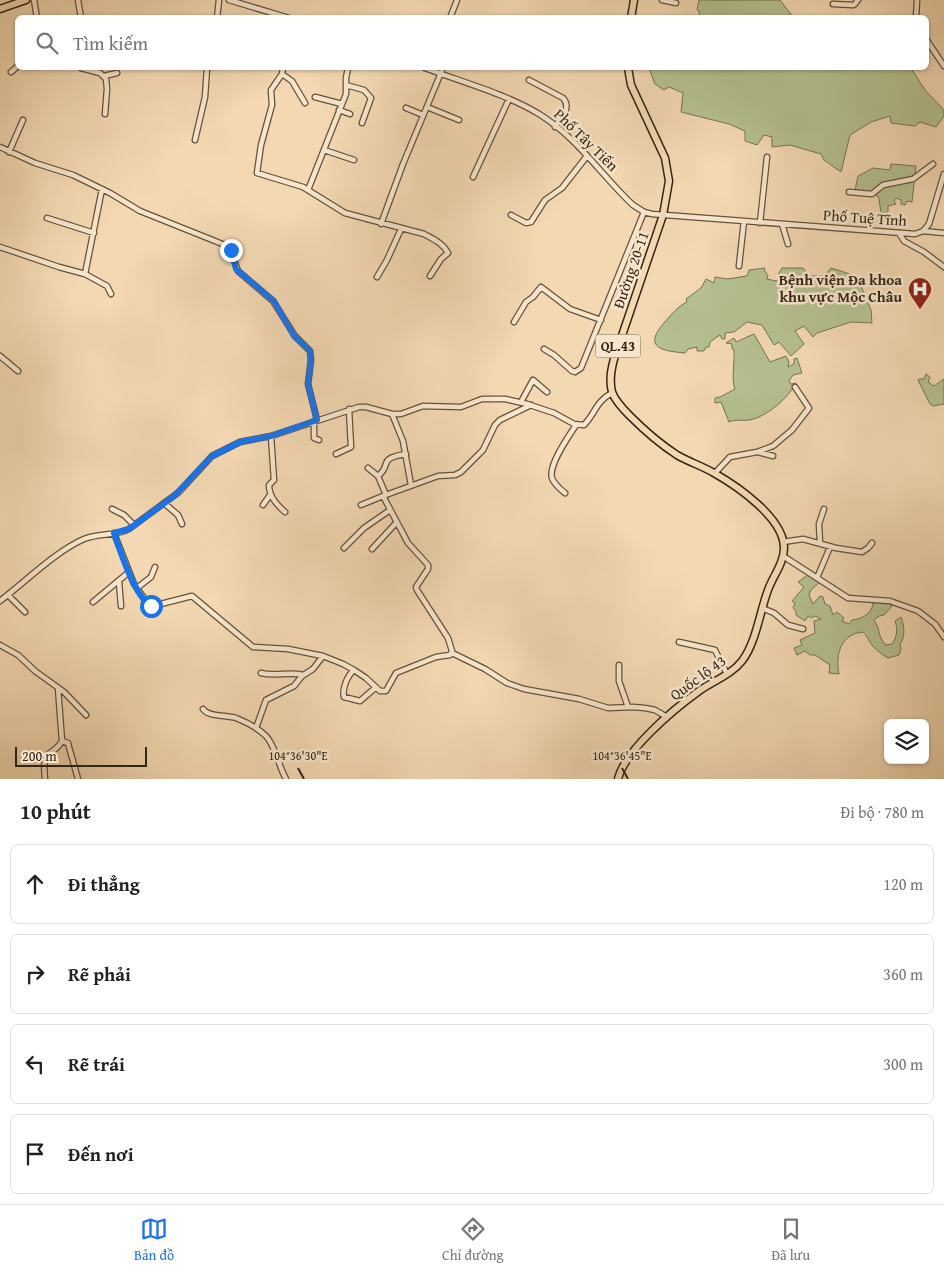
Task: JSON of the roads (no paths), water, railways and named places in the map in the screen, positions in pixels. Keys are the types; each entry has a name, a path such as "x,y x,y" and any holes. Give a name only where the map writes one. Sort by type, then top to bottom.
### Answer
{"highway":[{"path":"0,9 26,0"},
{"path":"632,15 634,0"},
{"name":"Đường 20-11","path":"612,393 610,376 614,359 663,215 669,182 668,168 662,150 631,85 628,70"},
{"path":"612,393 618,403 631,417 679,456 716,473 748,496 774,522 783,542 783,556"},
{"name":"Quốc lộ 43","path":"618,779 625,761 667,717 699,691 738,665 746,654 768,590 783,556"}],"street":[{"path":"34,0 36,15"},
{"path":"78,0 80,15"},
{"path":"217,15 219,0"},
{"path":"229,0 279,15"},
{"path":"451,15 457,0"},
{"path":"662,0 676,3"},
{"path":"833,4 853,5 858,0"},
{"path":"916,15 917,0"},
{"path":"929,44 944,66"},
{"path":"11,72 15,69"},
{"path":"90,70 104,76 117,73"},
{"path":"196,140 205,97 207,70"},
{"path":"283,70 271,90 272,105 261,145 257,173 308,190 345,213 424,234 440,243 448,252 430,276"},
{"path":"308,190 346,94 348,70"},
{"name":"Phố Tây Tiến","path":"433,70 539,114 587,156 633,205 644,212"},
{"path":"381,224 403,164 442,70"},
{"path":"282,74 292,81 305,103"},
{"path":"104,76 107,89 105,114"},
{"path":"529,80 567,102 567,108 556,127"},
{"path":"346,85 364,90 371,98 362,123"},
{"path":"315,97 342,104"},
{"path":"473,177 509,100"},
{"path":"427,107 459,120"},
{"path":"406,108 423,115"},
{"path":"340,110 350,114"},
{"path":"9,152 23,120"},
{"path":"0,148 35,163 73,175 102,188 140,211 230,248 236,269 274,301 294,336 310,351 311,360 308,384 316,421 314,438 319,440"},
{"path":"324,150 354,160"},
{"path":"511,215 526,223 531,222 545,200 565,185 587,156"},
{"path":"760,223 767,158"},
{"path":"849,192 872,194 883,185 913,179 934,164"},
{"name":"Phố Tuệ Tĩnh","path":"782,224 915,234 923,231 929,224 944,174"},
{"path":"85,274 102,188"},
{"path":"544,349 554,354 572,371 575,372 581,368 644,212 782,224 788,244"},
{"path":"47,218 94,233"},
{"path":"739,266 744,222"},
{"path":"376,278 394,247 401,229"},
{"path":"923,231 944,233"},
{"path":"899,233 904,241 924,252 944,267"},
{"path":"0,247 51,265 85,274 107,286 111,294"},
{"path":"514,322 526,302 541,287 570,309 601,320"},
{"path":"0,356 18,371"},
{"path":"521,402 533,380 546,392"},
{"path":"716,473 730,457 757,452 773,446 790,432 809,408 796,387"},
{"path":"0,601 74,544 94,536 126,531 179,492 212,456 240,442 271,436 349,409 366,407 392,414 401,414 414,408 430,406 461,407 486,399 505,399 521,402 554,413 576,425 584,426 596,407 606,396 612,393"},
{"path":"361,505 438,476 455,475 461,472 483,450 500,420 531,405"},
{"path":"336,454 351,447 349,409"},
{"path":"392,414 406,454 411,485"},
{"path":"565,493 553,480 552,471 560,451 576,425"},
{"path":"271,436 274,480 268,485 270,495 285,512"},
{"path":"757,452 773,456"},
{"path":"378,476 388,459 406,454"},
{"path":"368,468 378,476 390,510 411,547 428,565 428,569 416,587 448,638 452,647 452,653"},
{"path":"263,505 270,495"},
{"path":"164,503 178,515 182,524"},
{"path":"112,509 124,515 134,525"},
{"path":"820,543 819,524 824,509"},
{"path":"344,548 364,528 390,510"},
{"path":"372,549 397,522"},
{"path":"114,533 129,572 145,602 151,606 192,596 253,647 323,656 354,670 380,691 386,690 396,673 436,657 447,656 452,653"},
{"path":"783,542 800,538 830,547 862,552 872,543"},
{"path":"817,578 830,547"},
{"path":"783,556 848,598 882,600 918,610 929,619 944,638"},
{"path":"137,588 151,578 155,566"},
{"path":"94,602 129,572"},
{"path":"119,582 122,606"},
{"path":"8,595 25,612"},
{"path":"762,608 774,613 788,625 803,629"},
{"path":"679,642 715,650 727,674"},
{"path":"0,645 18,655 58,688 86,715"},
{"path":"452,653 485,669 506,683 524,690 579,699 608,708 645,708 655,710 667,717"},
{"path":"256,728 266,700 294,686 303,675 313,669 323,656"},
{"path":"619,665 619,682 628,707"},
{"path":"354,670 349,674 343,694 344,697 360,701 375,688"},
{"path":"261,673 274,675 292,672 303,675"},
{"path":"45,779 45,758 62,741 58,688"},
{"path":"203,708 207,713 234,718 256,728 271,743 286,779"},
{"path":"62,741 68,743 78,779"}],"place":[{"name":"Bệnh viện Đa khoa khu vực Mộc Châu","path":"920,310"}]}
